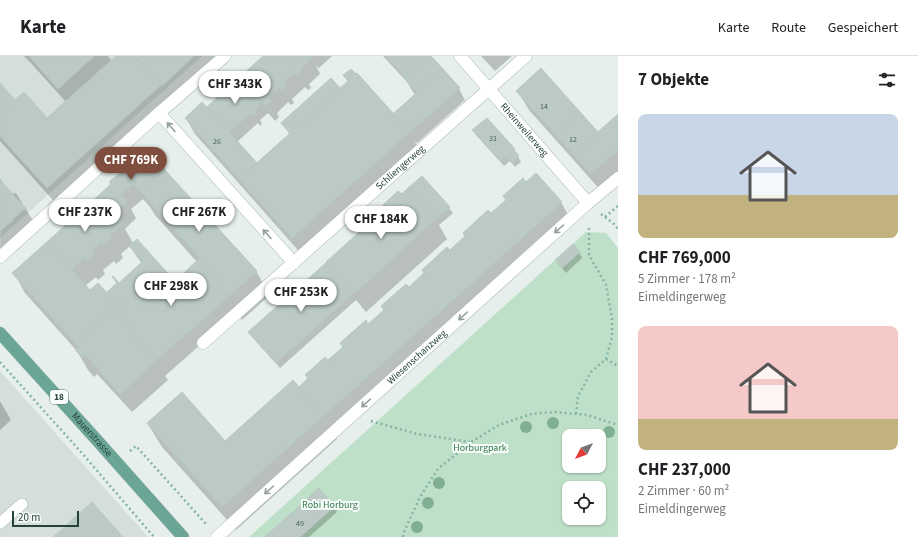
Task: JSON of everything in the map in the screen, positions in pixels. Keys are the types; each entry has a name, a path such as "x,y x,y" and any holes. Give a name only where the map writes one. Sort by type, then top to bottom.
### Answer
{"main road":[{"name":"Mauerstrasse","path":"0,333 183,537"}],"street":[{"path":"0,256 159,113 225,56"},
{"name":"Rheinweilerweg","path":"460,56 588,203"},
{"name":"Schliengerweg","path":"203,343 526,56"},
{"path":"159,113 294,263"},
{"name":"Wiesenschanzweg","path":"217,537 588,203 617,181"}],"lane":[{"path":"0,523 22,504"}],"path":[{"path":"588,203 618,229"},
{"path":"576,414 578,396 591,372 606,360 612,337 612,318 606,285 589,255 588,203"},
{"path":"605,217 618,206"},
{"path":"606,360 618,366"},
{"path":"0,362 81,452 154,537"},
{"path":"403,537 420,497 438,469 471,442 499,425 531,414 555,412 587,415 618,425"},
{"path":"352,416 417,434 471,442"},
{"path":"126,454 136,446 217,537"}],"shaded area":[{"path":"0,56 202,56 0,238"},
{"path":"0,371 148,537 0,537"}],"green space":[{"name":"Horburgpark","path":"586,232 606,233 618,248 618,537 249,537"}],"building":[{"path":"29,56 94,56 58,89"},
{"path":"116,56 135,56 161,85 47,188 0,136 0,114 24,92 47,118"},
{"path":"138,56 194,56 162,86 136,58"},
{"path":"263,56 312,57 300,69 302,71 298,75 296,72 283,83 286,86 282,90 279,87 268,97 271,101 265,106 240,77"},
{"path":"386,56 426,56 404,76"},
{"path":"426,56 431,56 443,69 417,92 403,77"},
{"path":"541,68 581,113 556,135 516,91"},
{"path":"351,69 356,74 348,81 343,75"},
{"path":"443,69 460,88 410,132 393,114"},
{"path":"357,73 410,132 292,238 239,179"},
{"path":"240,77 262,102 254,109 257,112 253,115 251,113 229,132 207,107"},
{"path":"331,78 340,88 290,133 281,123"},
{"path":"0,83 15,100 0,114"},
{"path":"202,102 257,163 239,179 185,118"},
{"path":"581,113 598,132 573,154 556,135"},
{"path":"618,114 618,150 591,174 573,154"},
{"path":"487,118 515,149 501,162 472,130"},
{"path":"514,150 519,156 512,163 507,157"},
{"path":"148,151 165,169 140,191 133,184 121,195 128,202 114,214 98,196 110,185 110,181 120,173 124,173"},
{"path":"164,169 257,271 228,297 217,285 221,282 140,191"},
{"path":"536,173 562,202 324,415 299,387 308,378 305,375 325,357 328,360 343,347 340,343 366,320 368,324 384,310 381,306 406,284 409,287 424,273 422,270 447,247 450,250 465,236 463,233 488,210 491,213 506,200 503,196 523,178 526,182"},
{"path":"422,176 450,207 436,219 408,188"},
{"path":"1,179 1,181 14,194 13,195 26,208 0,231 0,180"},
{"path":"408,188 436,219 355,293 326,262 386,208 383,205 398,191 402,194"},
{"path":"98,196 123,223 110,235 112,238 104,245 102,242 92,251 95,254 86,261 84,258 72,269 47,242"},
{"path":"137,239 162,267 119,306 107,292 117,283 112,277 113,276 119,283 143,261 129,246"},
{"path":"47,242 90,290 98,283 119,306 76,344 12,273"},
{"path":"573,244 580,252 562,268 555,260"},
{"path":"200,258 221,282 217,285 228,297 157,360 113,311 162,267 175,281"},
{"path":"327,262 354,293 276,363 248,332"},
{"path":"113,311 157,360 120,394 85,355 83,358 76,351 79,347 76,344"},
{"path":"293,380 324,415 222,507 147,423 182,392 225,441"},
{"path":"319,488 335,506 300,537 265,537"},
{"path":"92,502 123,537 53,537"}],"park label":[{"name":"Robi Horburg","path":"330,505"}]}
